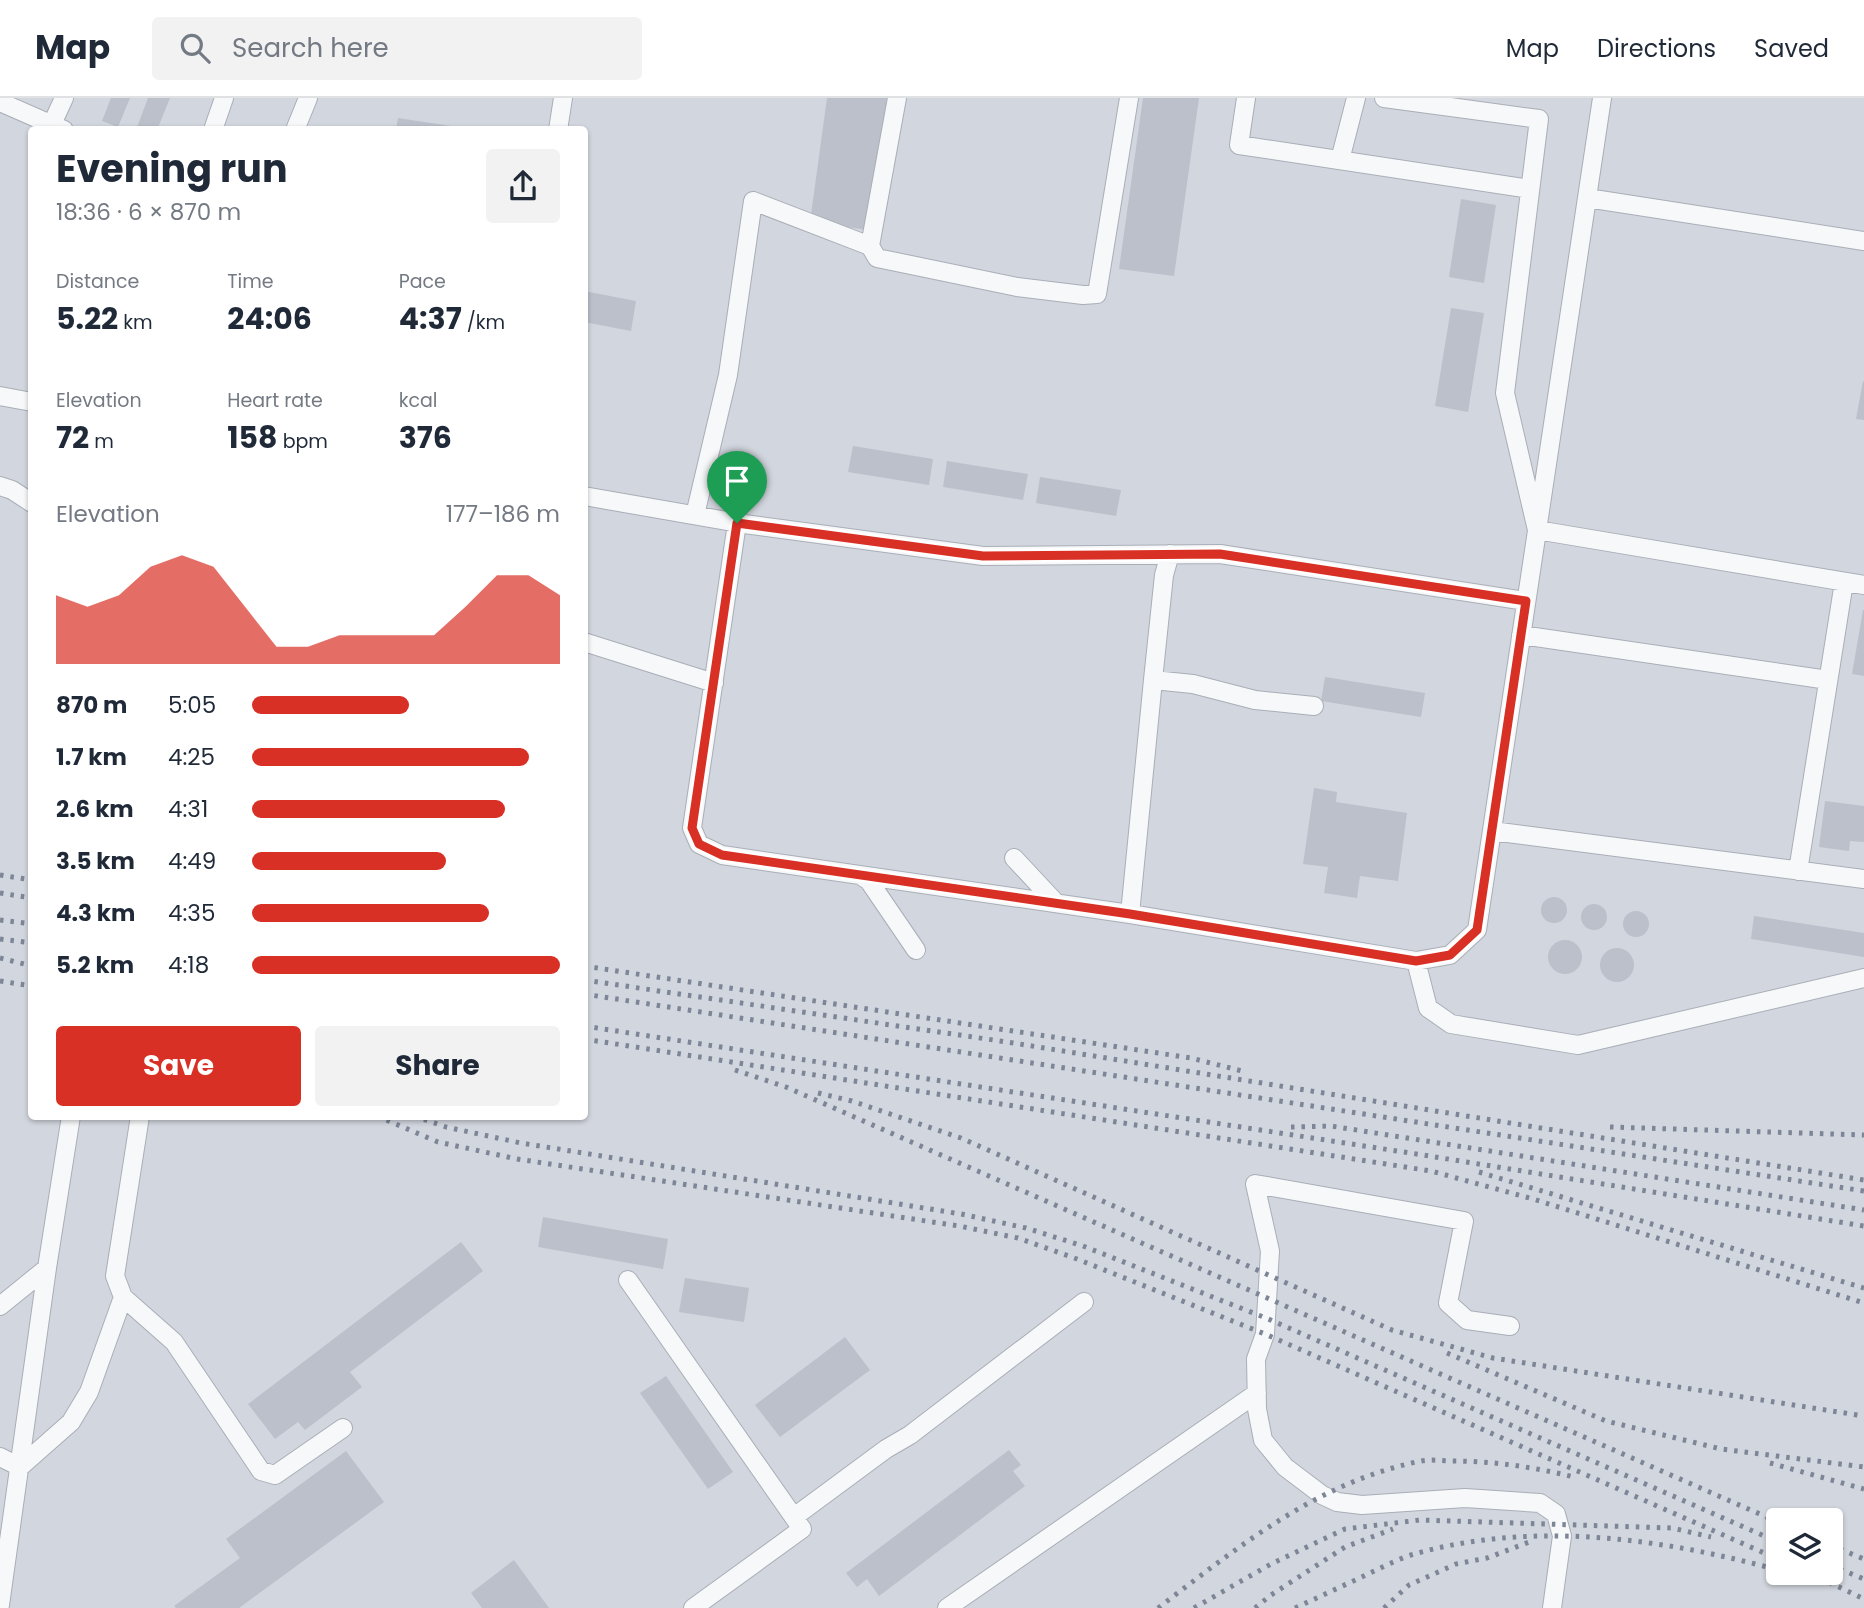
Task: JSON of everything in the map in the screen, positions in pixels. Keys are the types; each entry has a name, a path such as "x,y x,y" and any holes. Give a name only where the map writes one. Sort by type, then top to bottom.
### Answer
{"street":[{"path":"58,126 64,98"},
{"path":"214,126 224,98"},
{"path":"297,126 308,98"},
{"path":"559,126 563,98"},
{"path":"870,246 897,98"},
{"path":"695,515 728,375 753,201 870,246 877,258 1017,287 1083,295 1097,293 1129,98"},
{"path":"1246,98 1239,145 1530,189"},
{"path":"1339,160 1356,98"},
{"path":"1384,98 1539,119 1505,393 1537,530"},
{"path":"737,523 692,828 699,844 722,855 1130,914 1416,961 1450,955 1477,930 1602,98"},
{"path":"0,102 56,126"},
{"path":"1587,198 1864,240"},
{"path":"0,396 28,401"},
{"path":"0,486 28,500"},
{"path":"588,497 737,523 983,556 1220,554 1526,601"},
{"path":"1537,530 1864,586"},
{"path":"1130,914 1164,575 1170,554"},
{"path":"1798,871 1844,582"},
{"path":"1521,635 1828,680"},
{"path":"588,643 714,683"},
{"path":"1153,680 1193,684 1255,700 1314,706"},
{"path":"1492,831 1864,879"},
{"path":"1014,858 1056,904"},
{"path":"860,875 869,881 916,950"},
{"path":"1416,961 1429,1007 1451,1024 1578,1045 1864,978"},
{"path":"0,1605 70,1120"},
{"path":"139,1120 115,1276 123,1297 174,1342 261,1471 275,1475 343,1428"},
{"path":"1510,1326 1466,1321 1448,1303 1464,1221 1255,1184 1270,1251 1265,1334 1256,1359 1257,1409 1263,1440 1285,1467 1322,1495 1337,1502 1362,1505 1465,1498 1540,1503 1556,1514 1562,1536 1552,1608"},
{"path":"0,1306 47,1268"},
{"path":"628,1280 802,1529 718,1600 693,1608"},
{"path":"20,1467 71,1422 89,1392 123,1297"},
{"path":"794,1517 910,1434 1084,1302"},
{"path":"947,1608 1257,1392"},
{"path":"0,1457 20,1467"}],"shaded area":[{"path":"0,98 1864,98 1864,1608 0,1608"}],"building":[{"path":"111,98 130,98 118,126 102,121"},
{"path":"148,98 170,98 159,126 138,126"},
{"path":"827,98 887,98 868,230 810,222"},
{"path":"1143,98 1199,98 1174,276 1119,269"},
{"path":"398,118 451,126 397,126"},
{"path":"1461,199 1496,205 1484,283 1449,277"},
{"path":"588,292 636,301 631,331 588,323"},
{"path":"1451,308 1484,313 1468,412 1435,406"},
{"path":"1864,382 1864,420 1856,419"},
{"path":"853,446 933,459 929,485 848,472"},
{"path":"947,461 1028,474 1023,500 943,487"},
{"path":"1040,477 1121,490 1116,516 1036,503"},
{"path":"1864,610 1864,676 1852,674"},
{"path":"1325,677 1425,693 1421,717 1321,701"},
{"path":"1314,788 1337,792 1336,802 1407,813 1398,881 1360,876 1357,898 1324,893 1328,867 1303,864"},
{"path":"1825,801 1864,806 1864,842 1850,841 1849,851 1819,847"},
{"path":"1554,897 1563,901 1567,910 1563,919 1554,923 1545,919 1541,910 1545,901"},
{"path":"1594,904 1603,908 1607,917 1603,926 1594,930 1585,926 1581,917 1585,908"},
{"path":"1636,911 1645,915 1649,924 1645,933 1636,937 1627,933 1623,924 1627,915"},
{"path":"1754,916 1864,933 1864,957 1751,939"},
{"path":"1565,940 1577,945 1582,957 1577,969 1565,974 1553,969 1548,957 1553,945"},
{"path":"1617,948 1629,953 1634,965 1629,977 1617,982 1605,977 1600,965 1605,953"},
{"path":"543,1217 668,1239 663,1269 538,1247"},
{"path":"461,1242 483,1271 350,1372 362,1387 305,1430 298,1422 275,1439 248,1404"},
{"path":"685,1278 749,1288 744,1322 679,1312"},
{"path":"845,1337 870,1370 780,1437 755,1405"},
{"path":"666,1376 733,1472 708,1489 640,1393"},
{"path":"1009,1450 1021,1465 1013,1471 1025,1486 879,1596 867,1579 857,1587 846,1573"},
{"path":"346,1451 384,1502 239,1608 174,1606 240,1558 226,1539"},
{"path":"514,1560 549,1608 482,1608 471,1593"}],"railway":[{"path":"0,875 28,879"},
{"path":"0,893 28,897"},
{"path":"0,920 28,924"},
{"path":"0,939 28,942"},
{"path":"0,958 28,965"},
{"path":"588,967 1191,1058 1242,1071"},
{"path":"0,981 28,985"},
{"path":"588,981 1007,1042 1864,1180"},
{"path":"588,995 1864,1191"},
{"path":"588,1027 1864,1226"},
{"path":"588,1040 1431,1171 1533,1199 1864,1303"},
{"path":"735,1070 786,1087 1766,1517"},
{"path":"818,1093 852,1101 961,1138 1392,1330 1493,1358 1864,1416"},
{"path":"386,1120 438,1142 517,1159 959,1226 1018,1238 1265,1334 1766,1554"},
{"path":"426,1120 521,1143 961,1214 1026,1228 1083,1246 1266,1318 1766,1537"},
{"path":"1291,1127 1331,1126 1864,1210"},
{"path":"1610,1127 1864,1135"},
{"path":"1479,1172 1864,1288"},
{"path":"1447,1353 1606,1421 1721,1449 1864,1467"},
{"path":"1158,1608 1281,1519 1314,1500 1383,1471 1421,1461 1437,1460 1514,1465 1574,1477"},
{"path":"1770,1463 1864,1489"},
{"path":"1194,1608 1271,1564 1345,1529 1420,1520 1672,1528 1711,1537"},
{"path":"1255,1608 1345,1547 1393,1529"},
{"path":"1295,1608 1406,1557 1456,1544 1502,1538 1595,1537 1642,1542 1688,1549 1766,1567"},
{"path":"1384,1608 1409,1585 1456,1564 1487,1558 1532,1541"},
{"path":"1843,1550 1864,1559"},
{"path":"1843,1570 1864,1579"},
{"path":"1835,1585 1864,1599"}],"route":[{"path":"737,523 983,556 1220,554 1526,601 1477,930 1450,955 1416,961 1130,914 722,855 699,844 692,828 737,523"}]}
